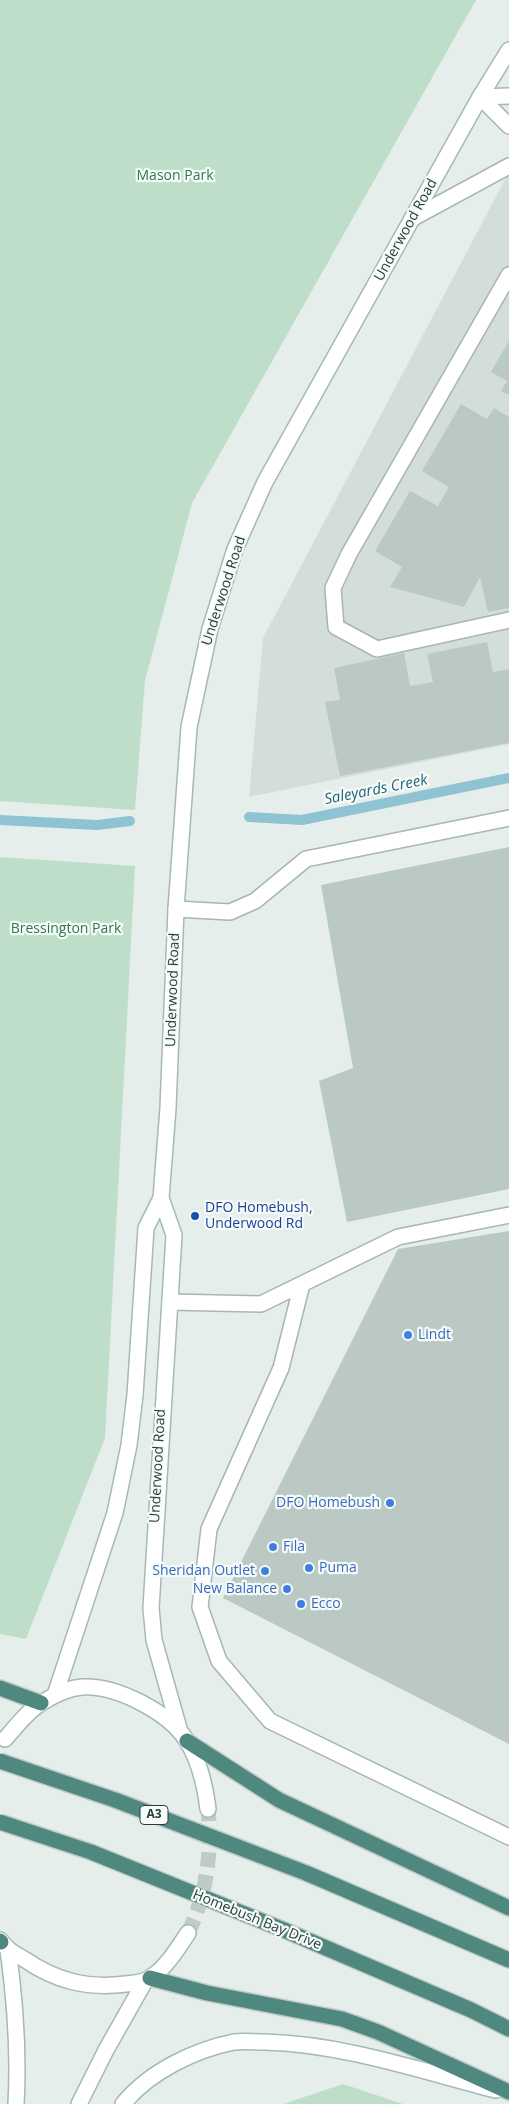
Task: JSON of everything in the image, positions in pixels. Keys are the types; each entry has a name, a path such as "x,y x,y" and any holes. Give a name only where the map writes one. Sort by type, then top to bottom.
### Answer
{"highway":[{"path":"0,1688 40,1703"},
{"path":"183,1737 279,1800 509,1908"},
{"name":"A3","path":"0,1761 115,1800 306,1873 509,1960"},
{"name":"Homebush Bay Drive","path":"0,1822 91,1852 284,1930 509,2029"},
{"path":"148,1980 342,2019 378,2032 509,2093"}],"main road":[{"name":"Underwood Road","path":"208,1809 200,1769 183,1737 154,1640 151,1608 174,1235 162,1198 168,1108 176,909 189,727 210,629 235,549 265,482 480,97 509,50"},
{"path":"480,97 509,96"},
{"path":"480,97 509,126"},
{"path":"413,218 509,166"},
{"path":"509,275 350,554 333,588 336,627 377,649 509,620"},
{"path":"176,909 230,912 255,901 306,859 509,818"},
{"name":"Underwood Road","path":"55,1695 84,1611 119,1493 129,1445 135,1395 146,1228 162,1198"},
{"path":"170,1302 261,1304 398,1237 509,1215"},
{"path":"302,1284 281,1368 209,1529 200,1607 219,1661 270,1721 509,1837"},
{"path":"6,1739 40,1703 55,1695 81,1687 100,1688 138,1701 183,1737"},
{"path":"79,2104 106,2050 148,1980 171,1957 188,1933"},
{"path":"2,1943 45,1973 75,1984 115,1986 148,1980"},
{"path":"2,1943 14,1986 18,2070 16,2104"},
{"path":"123,2104 155,2076 192,2055 236,2042 278,2043 321,2048 509,2093"}],"shaded area":[{"path":"509,172 509,744 249,797 263,638"}],"green space":[{"name":"Mason Park","path":"0,0 476,0 192,503 145,681 135,810 0,801"},
{"name":"Bressington Park","path":"0,857 135,866 105,1438 26,1639 0,1634"},
{"path":"343,2084 403,2104 283,2104"}],"building":[{"path":"509,341 509,395 501,391 507,381 491,372"},
{"path":"461,404 487,419 494,408 509,417 509,608 488,612 480,577 464,607 390,587 402,567 375,551 410,491 438,506 449,487 422,471"},
{"path":"487,642 493,672 509,669 509,743 340,776 325,702 340,700 334,668 404,653 410,686 433,682 427,654"},
{"path":"509,847 509,1189 347,1222 319,1081 353,1068 321,885"},
{"name":"DFO Homebush","path":"509,1231 509,1744 223,1598 398,1249"}],"waterway":[{"name":"Saleyards Creek","path":"249,817 302,820 509,778"},
{"name":"Saleyards Creek","path":"0,820 97,825 130,821"}],"tunnel":[{"path":"188,1933 200,1904 207,1872 209,1841 208,1809"}],"place":[{"name":"DFO Homebush, Underwood Rd","path":"195,1216"},
{"name":"Lindt","path":"408,1335"},
{"name":"DFO Homebush","path":"390,1503"},
{"name":"Fila","path":"273,1547"},
{"name":"Puma","path":"309,1568"},
{"name":"Sheridan Outlet","path":"265,1571"},
{"name":"New Balance","path":"287,1589"},
{"name":"Ecco","path":"301,1604"}]}
